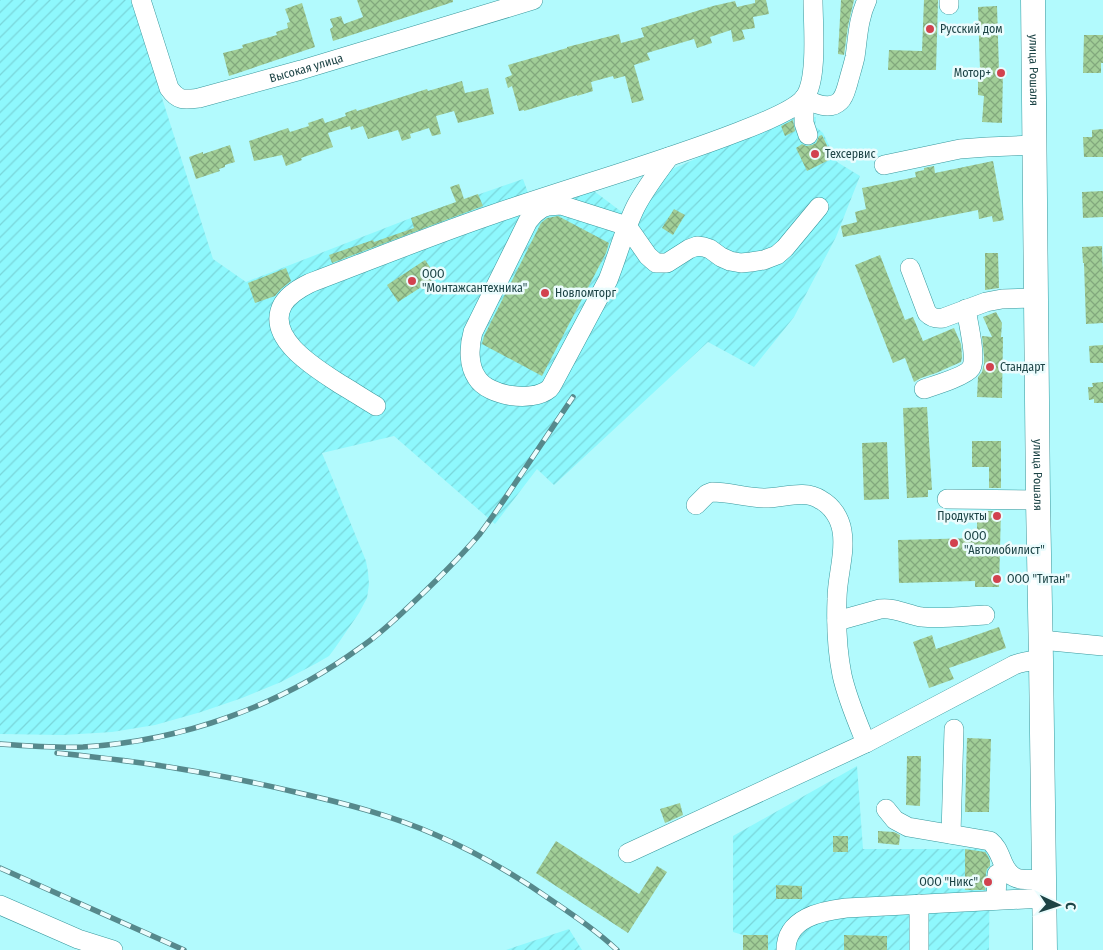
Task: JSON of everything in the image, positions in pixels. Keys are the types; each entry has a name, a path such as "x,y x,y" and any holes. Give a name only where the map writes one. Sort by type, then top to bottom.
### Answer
{"main road":[{"name":"улица Рошаля","path":"1034,0 1035,298 1045,950"}],"street":[{"name":"Высокая улица","path":"141,0 169,88 174,96 183,100 199,98 301,70 533,0"},
{"path":"808,135 804,123 804,98 813,74 813,0"},
{"path":"804,98 812,103 828,106 840,101 844,95 855,56 859,21 867,0"},
{"path":"376,406 317,369 296,353 288,342 282,333 280,313 283,304 298,290 310,282 491,215 695,148 778,115 804,98"},
{"path":"884,165 960,149 986,146 1034,146"},
{"path":"668,157 644,191 636,206 627,226 608,280 554,383 548,390 538,394 519,396 501,393 489,389 482,384 477,378 471,362 470,349 473,332 528,221 542,208 560,206 627,226 648,256 656,263 666,263 697,246 710,249 730,261 741,263 777,256 819,207"},
{"path":"910,268 928,312 937,319 994,300 1035,298"},
{"path":"924,389 963,374 971,368 973,349 966,309"},
{"path":"696,505 707,494 717,492 766,498 804,495 814,496 822,500 836,513 843,540 836,597 839,653 850,703 866,743"},
{"path":"947,500 1038,500"},
{"path":"837,622 886,608 920,617 985,615"},
{"path":"628,853 866,743 1022,662 1030,661 1041,650 1103,646"},
{"path":"951,834 954,729"},
{"path":"886,809 896,820 908,827 990,841 997,848 1004,874 996,900"},
{"path":"1004,874 1044,889"},
{"path":"786,950 789,936 794,928 810,915 819,912 846,908 996,900 1044,889"},
{"path":"919,904 919,950"},
{"path":"0,905 78,939 114,950"}],"shaded area":[{"path":"0,0 131,0 213,259 246,282 411,218 523,179 533,207 590,188 623,213 663,173 792,117 816,117 815,126 823,133 837,162 860,176 836,237 794,317 754,367 708,342 554,485 537,469 495,524 394,436 322,453 366,561 369,584 367,598 359,613 329,656 281,682 242,698 155,725 112,732 63,735 0,734"},
{"path":"857,766 863,849 990,849 989,950 743,950 743,935 733,932 733,836"},
{"path":"569,929 582,950 506,950"}],"building":[{"path":"357,0 453,0 453,2 333,41 330,29 333,27 330,19 341,16 344,24 363,17"},
{"path":"755,0 766,0 769,14 753,17 755,28 742,30 745,39 733,42 731,30 710,37 712,43 697,48 694,39 647,53 650,60 634,65 644,100 632,103 625,76 614,79 613,76 591,82 593,91 524,111 519,111 512,86 508,88 505,78 512,75 508,65 619,34 621,43 644,37 641,28 713,6 735,1 737,7 755,3"},
{"path":"841,0 854,0 844,55 838,54"},
{"path":"924,0 938,0 936,70 888,70 889,50 922,51"},
{"path":"302,3 315,47 229,76 223,53 243,48 242,45 277,35 276,32 288,28 287,23 290,22 285,9"},
{"path":"997,6 999,71 1003,71 1002,123 982,122 984,96 978,95 978,70 980,70 978,7"},
{"path":"1084,35 1103,35 1101,73 1083,73"},
{"path":"462,81 465,93 488,88 494,114 458,123 454,111 436,116 441,134 432,136 429,128 410,134 411,138 402,141 398,130 368,139 363,126 351,130 350,126 328,133 333,147 301,158 302,160 286,166 282,155 254,161 249,141 288,128 290,132 309,126 308,123 323,118 325,123 346,116 345,113 356,109 357,111 427,89 428,91"},
{"path":"793,120 795,131 785,136 781,126"},
{"path":"1103,129 1103,157 1084,157 1083,137 1092,137 1092,130"},
{"name":"Техсервис","path":"822,135 833,158 807,171 796,148 802,144 806,146 816,143 819,136"},
{"path":"230,145 235,162 225,165 225,167 219,169 220,171 196,179 189,157"},
{"path":"993,161 1004,220 993,222 992,216 979,219 978,210 843,237 841,226 857,222 855,212 866,209 862,188 916,177 915,172 924,170 924,168 934,166 935,173"},
{"path":"459,184 464,199 478,194 483,206 332,263 329,255 414,228 411,218 456,202 450,187"},
{"path":"1103,191 1103,217 1083,218 1082,192"},
{"path":"674,209 685,215 673,235 662,228"},
{"name":"Новломторг","path":"558,216 609,243 606,253 542,376 482,344 484,336 541,223 547,218"},
{"path":"1102,246 1103,323 1086,324 1082,247"},
{"path":"985,253 998,253 999,288 985,290"},
{"path":"880,255 905,320 913,317 923,341 954,328 961,344 961,362 914,382 905,358 893,363 855,265"},
{"name":"ООО \"Монтажсантехника\"","path":"425,260 437,277 398,302 387,285"},
{"path":"286,268 291,281 275,296 255,303 248,283"},
{"name":"Стандарт","path":"996,312 1002,323 1001,337 1003,337 1002,398 977,397 978,377 982,372 984,364 982,336 992,337 983,317"},
{"path":"1103,345 1103,363 1090,363 1089,346"},
{"path":"1103,382 1103,403 1094,403 1094,399 1089,400 1088,387 1093,387 1092,383"},
{"path":"927,407 932,490 928,490 928,497 907,498 903,408"},
{"path":"972,441 1001,441 1001,488 989,488 989,467 972,467"},
{"path":"887,442 889,499 864,500 862,443"},
{"path":"986,511 1001,511 999,587 975,587 975,581 899,583 898,540 977,538 977,517 986,518"},
{"path":"999,627 1006,648 949,668 954,679 929,688 913,642 932,635 936,649"},
{"path":"967,738 991,739 989,812 965,812"},
{"path":"907,756 921,756 920,806 906,805"},
{"path":"680,803 683,815 665,823 660,809"},
{"path":"878,831 894,832 900,835 899,845 878,843"},
{"path":"833,836 848,836 848,852 833,852"},
{"path":"556,841 639,894 657,866 667,872 628,933 536,873"},
{"path":"965,849 985,852 988,856 990,866 986,873 985,890 965,890"},
{"path":"776,885 802,886 802,899 776,899"},
{"path":"743,935 768,935 768,950 743,950"},
{"path":"844,935 887,936 887,950 844,950"}],"railway":[{"path":"0,744 83,747 157,737 229,717 297,687 330,668 367,643 387,626 432,585 479,535 573,397"},
{"path":"57,753 113,759 233,778 367,810 402,821 452,842 511,874 579,919 617,950"},
{"path":"0,868 184,950"}],"place":[{"name":"Русский дом","path":"930,29"},
{"name":"Мотор+","path":"1001,73"},
{"name":"Техсервис","path":"815,154"},
{"name":"ООО \"Монтажсантехника\"","path":"412,281"},
{"name":"Новломторг","path":"545,293"},
{"name":"Стандарт","path":"990,367"},
{"name":"Продукты","path":"997,516"},
{"name":"ООО \"Автомобилист\"","path":"954,543"},
{"name":"ООО \"Титан\"","path":"997,579"},
{"name":"ООО \"Никс\"","path":"988,882"}]}
